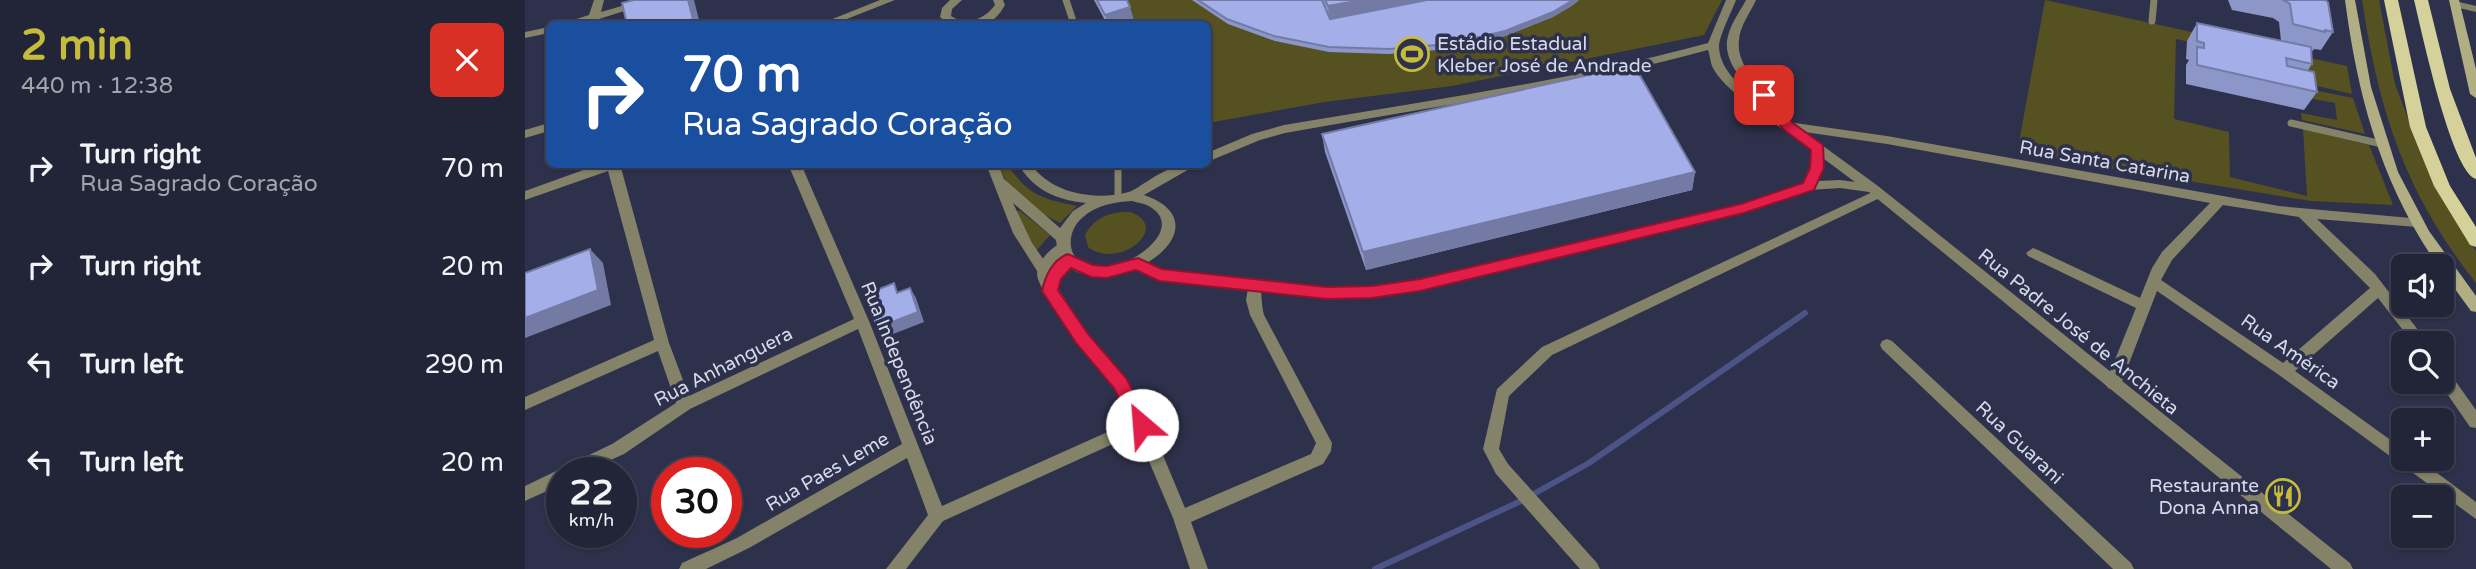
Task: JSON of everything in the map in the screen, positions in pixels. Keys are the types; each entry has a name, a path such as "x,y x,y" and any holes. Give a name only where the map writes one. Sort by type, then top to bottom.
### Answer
{"main road":[{"path":"2391,0 2418,127 2442,186 2476,241"},
{"path":"2421,0 2438,71 2466,156 2476,174"},
{"path":"2347,1 2382,144 2417,222 2476,307"},
{"path":"2455,2 2476,94"}],"street":[{"path":"593,21 599,0"},
{"path":"596,21 654,0"},
{"path":"833,21 890,0"},
{"path":"951,21 946,17 947,4 957,0"},
{"path":"1731,0 1713,45 1719,66 1730,81 1766,113 1788,126"},
{"path":"1751,0 1735,36 1733,52 1742,70 1788,126"},
{"path":"2455,2 2476,9"},
{"path":"981,21 999,3"},
{"path":"997,21 999,3"},
{"path":"525,35 546,31"},
{"path":"1211,156 1256,137 1284,129 1506,90 1673,56 1713,45"},
{"name":"Rua Padre José de Anchieta","path":"1788,126 1876,191 2344,569"},
{"name":"Rua Santa Catarina","path":"1788,126 2304,214 2417,222"},
{"path":"525,134 546,128"},
{"path":"1809,186 1817,168 1818,149"},
{"path":"525,196 604,168"},
{"path":"614,168 663,343 685,405"},
{"name":"Rua Independência","path":"796,168 862,321 937,516"},
{"path":"994,171 1013,196 1064,248 1078,267 1107,272 1138,264 1163,245 1170,223 1167,213 1159,205 1133,196 1077,199 1052,192 1038,182 1027,168"},
{"path":"1133,196 1183,168"},
{"path":"994,171 1025,243 1044,270 1050,291 1082,338 1120,383 1142,425 1199,569"},
{"path":"1138,264 1159,275 1327,293 1372,292 1420,285 1744,208 1809,186 1840,184 1876,191"},
{"path":"1591,569 1502,469 1491,449 1502,393 1547,351 1876,191"},
{"path":"1050,291 1064,248 1067,225 1077,214 1113,198"},
{"path":"2113,384 2153,281 2167,256 2219,201"},
{"path":"2304,214 2379,289 2412,331"},
{"path":"1044,270 1064,248"},
{"path":"2033,253 2144,306"},
{"name":"Rua América","path":"2153,281 2284,371 2391,449"},
{"path":"1181,518 1317,459 1323,451 1324,443 1257,315 1253,300 1254,286"},
{"path":"2284,371 2379,289"},
{"name":"Rua Anhanguera","path":"601,457 618,449 685,405 862,321"},
{"path":"525,404 663,343"},
{"name":"Rua Guarani","path":"1887,345 2126,569"},
{"path":"2454,391 2476,422"},
{"path":"895,569 937,516 1142,425"},
{"name":"Rua Paes Leme","path":"688,569 743,543 911,447"},
{"name":"Rua América","path":"2421,471 2476,512"},
{"path":"525,494 546,484"}],"lane":[{"path":"1066,0 1073,21"},
{"path":"2153,21 2154,0"},
{"path":"2291,123 2382,144"},
{"path":"1113,198 1117,168"}],"shaded area":[{"name":"Estádio Estadual Kleber José de Andrade","path":"1094,0 1722,0 1704,35 1452,86 1325,102 1211,122 1211,21 1105,21"},
{"path":"2045,0 2347,66 2352,94 2300,82 2298,65 2176,39 2174,119 2229,132 2230,177 2307,196 2303,129 2369,145 2393,205 2311,201 2017,153"},
{"path":"2362,0 2379,0 2395,84 2409,121 2458,224 2476,251 2476,283 2431,217 2399,150 2377,79"},
{"path":"2309,89 2353,98 2365,134 2302,120 2301,113 2337,120 2335,103 2302,97"},
{"path":"1000,168 1010,168 1022,183 1037,194 1077,206 1060,223 1023,200"},
{"path":"1019,210 1050,235 1036,251 1015,213"},
{"path":"1130,212 1142,219 1146,227 1144,236 1136,244 1113,254 1100,253 1088,247 1085,235 1093,224 1110,214"}],"building":[{"path":"634,0 688,0 693,19 626,21 622,3"},
{"path":"1097,0 1127,0 1130,7 1105,15"},
{"path":"1198,0 1322,0 1330,19 1427,0 1573,0 1553,12 1505,31 1449,44 1389,49 1329,47 1274,36 1227,19"},
{"path":"1325,0 1361,0 1328,6"},
{"path":"2283,0 2325,0 2328,2 2333,32 2293,24 2290,4"},
{"path":"2197,23 2311,47 2312,64 2286,58 2287,66 2314,72 2317,92 2197,65 2197,47 2204,48 2204,43 2197,41"},
{"path":"1634,65 1695,172 1363,252 1322,134"},
{"path":"590,249 598,290 525,318 525,273"},
{"path":"894,283 897,293 910,288 918,312 877,328 867,294"}],"waterway":[{"path":"1375,569 1523,500 1589,463 1805,313"}],"place":[{"name":"Estádio Estadual Kleber José de Andrade","path":"1412,54"},
{"name":"Restaurante Dona Anna","path":"2283,496"}],"route":[{"path":"1142,425 1120,383 1082,338 1050,291 1053,277 1068,260 1091,271 1107,272 1138,264 1159,275 1327,293 1372,292 1420,285 1492,269 1744,208 1809,186 1817,168 1818,149 1788,126 1764,95"}]}
